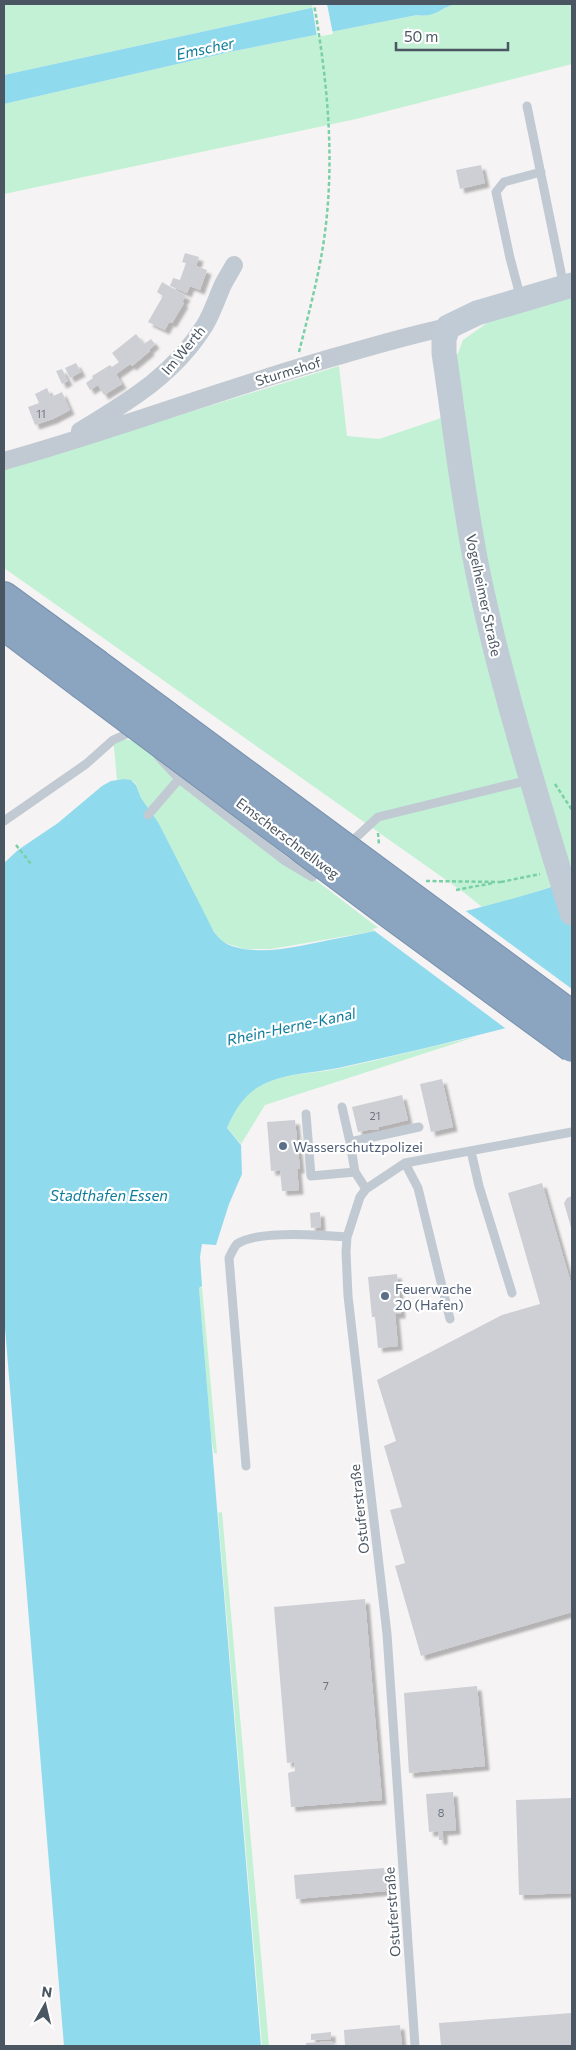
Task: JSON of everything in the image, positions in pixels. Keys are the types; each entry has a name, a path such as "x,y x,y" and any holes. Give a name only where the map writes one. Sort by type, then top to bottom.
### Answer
{"highway":[{"name":"Emscherschnellweg","path":"4,596 89,674 400,922 572,1048"},
{"name":"Emscherschnellweg","path":"4,626 89,674 572,1015"}],"street":[{"name":"Im Werth","path":"57,446 144,391 166,373 190,346 206,324 234,265"},
{"name":"Sturmshof","path":"4,461 57,446 295,368 421,332 448,327 478,313 568,286"},
{"name":"Vogelheimer Straße","path":"448,327 444,339 444,353 468,522 480,581 506,692 542,780 551,865 572,913"}],"lane":[{"path":"527,106 568,286"},
{"path":"522,300 510,258 496,192 504,182 541,172"},
{"path":"4,821 86,764 113,740 131,732 149,746 179,780 285,861 312,877 378,817 542,780"},
{"path":"148,815 179,780"},
{"path":"342,1106 355,1172 366,1189 405,1163 572,1132"},
{"path":"306,1114 311,1176 355,1172"},
{"path":"350,1142 419,1127"},
{"path":"471,1151 479,1186 512,1293"},
{"path":"405,1163 418,1188 450,1320"},
{"name":"Ostuferstraße","path":"366,1189 360,1197 347,1237 348,1296 387,1634 415,2046"},
{"path":"246,1466 229,1258 237,1245 251,1238 286,1234 347,1237"}],"path":[{"path":"295,368 319,270 327,214 329,119 324,62 314,4"},
{"path":"542,780 572,810"},
{"path":"378,817 378,843 380,851"},
{"path":"16,845 31,864"},
{"path":"456,890 500,882 551,865"},
{"path":"423,881 500,882"}],"green space":[{"path":"4,4 329,4 4,75"},
{"path":"457,4 572,4 572,64 356,119 4,194 4,104 234,51 417,15 434,14"},
{"path":"572,289 572,880 482,907 4,568 4,469 339,366 347,436 379,439 465,410 456,358 463,340 487,323"},
{"path":"113,737 134,741 381,930 271,949 245,949 225,943 218,938 205,917 157,821 141,798 136,784 133,781 124,779 117,780"},
{"path":"475,1037 265,1105 241,1144 227,1128 244,1098 255,1089 271,1081 289,1076 337,1069"},
{"path":"202,1287 217,1454 214,1453 211,1436 199,1288"},
{"path":"222,1512 269,2046 262,2046 218,1513"}],"water":[{"name":"Emscher","path":"329,4 457,4 434,14 417,15 234,51 4,104 4,75"},
{"name":"Stadthafen Essen","path":"131,780 136,785 141,798 158,822 214,932 223,941 235,947 274,950 301,946 457,913 515,898 572,880 572,1010 404,1053 337,1068 293,1075 272,1081 262,1085 245,1098 227,1128 241,1145 242,1174 229,1204 216,1245 202,1244 200,1257 202,1286 199,1288 261,2046 64,2046 4,1316 4,863 18,850 58,823 102,786 111,781"}],"pier":[{"path":"327,4 333,34 317,37 312,5"},
{"path":"463,909 572,989 572,1012 509,1031 372,929"}],"building":[{"path":"481,165 485,183 460,189 456,170"},
{"path":"185,253 199,257 196,266 207,270 200,290 190,286 187,293 170,286 173,278 180,280 186,263 182,262"},
{"path":"162,282 186,296 172,323 169,322 165,330 148,322 163,296 157,292"},
{"path":"136,334 144,344 151,339 155,344 149,349 150,351 132,366 130,364 116,374 122,384 104,395 98,385 90,390 86,383 93,378 92,376 119,362 112,353"},
{"path":"76,363 81,372 70,378 65,368"},
{"path":"62,369 68,381 62,384 56,371"},
{"path":"47,388 51,397 62,392 70,410 53,419 35,425 28,407 39,403 35,394"},
{"path":"442,1079 453,1127 431,1132 420,1084"},
{"path":"402,1095 408,1120 379,1127 379,1129 358,1132 352,1107"},
{"name":"Wasserschutzpolizei","path":"295,1120 300,1169 297,1169 299,1190 282,1191 280,1170 271,1171 267,1122"},
{"path":"542,1183 572,1287 572,1612 421,1656 395,1566 405,1563 390,1510 402,1507 384,1446 396,1441 377,1380 502,1315 540,1304 508,1193"},
{"path":"572,1196 572,1231 564,1203 567,1198"},
{"path":"320,1212 321,1227 311,1228 310,1213"},
{"name":"Feuerwache 20 (Hafen)","path":"397,1274 401,1314 395,1314 398,1346 378,1348 375,1317 372,1317 368,1277"},
{"path":"365,1599 382,1800 291,1807 288,1773 295,1771 294,1762 287,1763 274,1607"},
{"path":"477,1686 485,1766 409,1773 404,1693"},
{"path":"453,1792 456,1830 443,1831 443,1840 439,1840 438,1831 429,1832 426,1794"},
{"path":"572,1798 572,1893 519,1895 516,1800"},
{"path":"384,1868 386,1891 296,1899 294,1875"},
{"path":"572,2013 572,2046 441,2046 439,2023"},
{"path":"400,2025 402,2046 345,2046 344,2030"},
{"path":"331,2032 331,2039 311,2040 311,2034"},
{"path":"333,2041 333,2046 306,2046 306,2043"}],"place":[{"name":"Wasserschutzpolizei","path":"283,1146"},
{"name":"Feuerwache 20 (Hafen)","path":"385,1296"}],"water label":[{"name":"Rhein-Herne-Kanal","path":"291,1026"}]}
